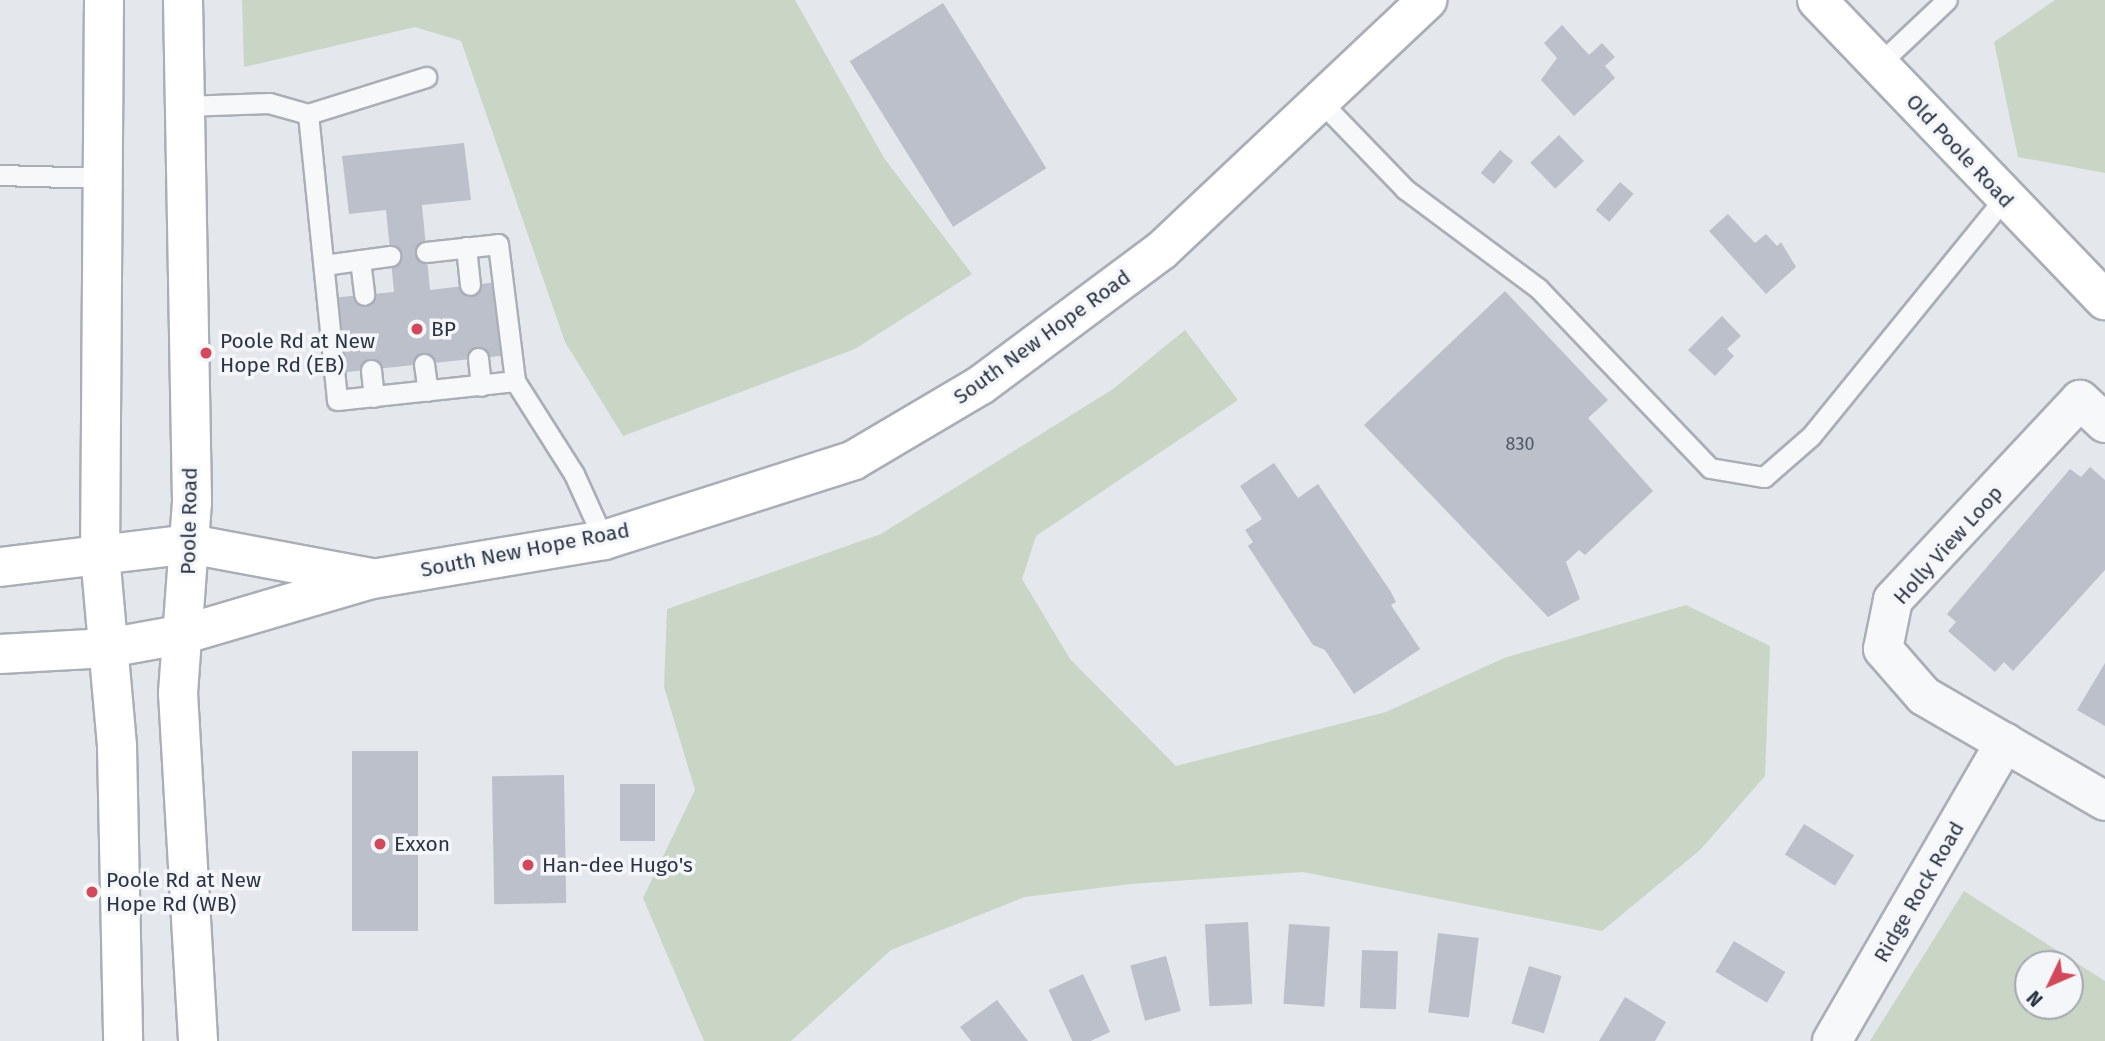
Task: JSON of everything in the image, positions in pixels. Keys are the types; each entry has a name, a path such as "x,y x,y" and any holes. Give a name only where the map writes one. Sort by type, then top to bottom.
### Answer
{"main road":[{"path":"104,0 100,555 117,747 123,1041"},
{"name":"Poole Road","path":"183,0 190,544 185,634 178,693 198,1041"},
{"name":"South New Hope Road","path":"0,654 108,648 185,634 372,579 604,540 854,460 981,385 1161,251 1322,103 1427,0"},
{"name":"Old Poole Road","path":"1817,0 2105,300"},
{"name":"South New Hope Road","path":"0,567 190,544 372,579"}],"street":[{"name":"Holly View Loop","path":"2105,423 2080,400 1893,600 1883,649 1924,696 2105,800"},
{"name":"Ridge Rock Road","path":"1832,1041 2005,743"}],"lane":[{"path":"1879,64 1947,0"},
{"path":"184,106 269,103 308,114 426,77"},
{"path":"1322,103 1405,189 1538,288 1710,468 1764,477 1811,436 2005,197"},
{"path":"308,114 337,400 515,381"},
{"path":"0,175 103,178"},
{"path":"426,252 498,244 515,381 574,474 604,540"},
{"path":"466,247 470,285"},
{"path":"324,265 390,256"},
{"path":"360,260 364,295"},
{"path":"478,358 481,386"},
{"path":"424,364 428,391"},
{"path":"371,370 374,397"}],"green space":[{"path":"242,0 795,0 884,158 972,274 855,349 623,436 565,342 461,41 415,27 244,67"},
{"path":"2055,0 2105,0 2105,173 2018,157 1994,42"},
{"path":"1185,330 1238,400 1036,536 1022,579 1070,659 1176,766 1386,712 1504,658 1686,605 1770,646 1765,776 1700,850 1602,931 1303,872 1131,884 1025,897 891,950 791,1041 704,1041 643,898 695,790 664,687 667,609 881,534 1113,389"},
{"path":"1964,891 2056,950 2014,950 2014,1020 2084,1020 2084,968 2105,981 2105,1041 1870,1041"}],"building":[{"path":"943,3 1046,168 953,227 850,61"},
{"path":"1562,25 1589,55 1602,43 1615,57 1605,66 1615,78 1574,116 1541,80 1557,58 1544,43"},
{"path":"1559,135 1584,161 1555,189 1530,163"},
{"path":"464,143 471,200 422,205 430,290 498,282 509,355 338,373 330,298 394,292 386,210 349,214 342,156"},
{"path":"1500,150 1513,161 1494,184 1481,173"},
{"path":"1620,182 1634,194 1609,222 1596,210"},
{"path":"1728,214 1755,243 1766,234 1777,246 1781,242 1796,267 1766,294 1709,231"},
{"path":"1505,291 1608,400 1588,418 1653,491 1585,555 1579,550 1566,562 1580,599 1548,617 1364,425"},
{"path":"1722,316 1741,336 1727,349 1734,356 1715,376 1688,350"},
{"path":"1274,463 1298,498 1318,484 1391,592 1396,602 1391,605 1420,649 1354,694 1325,650 1313,645 1248,546 1253,542 1245,530 1262,519 1240,486"},
{"path":"2090,467 2105,480 2105,570 2013,671 2004,662 1995,672 1948,631 1956,622 1947,614 2070,469 2081,477"},
{"path":"2105,663 2105,726 2077,710"},
{"path":"352,751 418,751 418,931 352,931"},
{"path":"564,775 566,903 494,904 492,776"},
{"path":"620,784 655,784 655,841 620,841"},
{"path":"1804,824 1854,855 1835,886 1785,855"},
{"path":"1248,922 1252,1004 1209,1006 1205,924"},
{"path":"1289,924 1330,927 1324,1007 1283,1004"},
{"path":"1438,933 1479,938 1469,1017 1428,1012"},
{"path":"1734,941 1785,972 1767,1003 1715,972"},
{"path":"1362,950 1398,951 1396,1009 1360,1008"},
{"path":"1166,956 1181,1011 1145,1021 1130,966"},
{"path":"1529,966 1562,976 1544,1033 1511,1023"},
{"path":"1083,974 1110,1032 1091,1041 1072,1041 1049,990"},
{"path":"1625,997 1666,1022 1655,1041 1599,1041"},
{"path":"997,1000 1028,1041 971,1041 960,1027"}],"place":[{"name":"BP","path":"417,329"},
{"name":"Poole Rd at New Hope Rd (EB)","path":"206,353"},
{"name":"Exxon","path":"380,844"},
{"name":"Han-dee Hugo's","path":"528,865"},
{"name":"Poole Rd at New Hope Rd (WB)","path":"92,892"}]}
